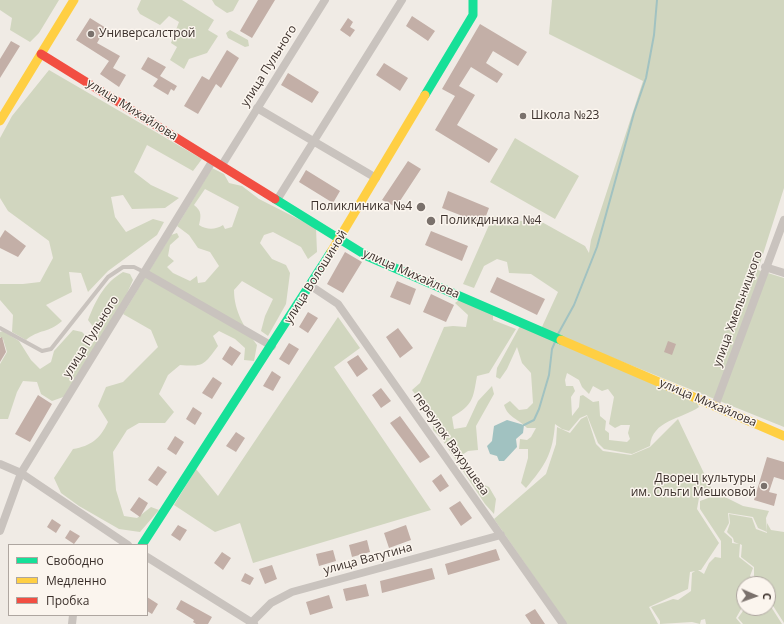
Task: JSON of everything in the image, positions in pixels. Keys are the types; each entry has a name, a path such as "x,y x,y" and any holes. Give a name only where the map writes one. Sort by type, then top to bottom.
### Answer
{"street":[{"path":"0,121 74,0"},
{"name":"улица Пульного","path":"222,165 325,0"},
{"path":"277,200 402,0"},
{"name":"улица Волошиной","path":"143,544 340,240 473,14 473,0"},
{"name":"улица Михайлова","path":"41,54 367,256 784,436"},
{"path":"257,108 376,178"},
{"name":"улица Пульного","path":"0,531 21,473 213,160"},
{"name":"улица Хмельницкого","path":"715,406 765,267 784,220"},
{"path":"765,267 784,273"},
{"path":"145,273 272,346"},
{"name":"переулок Вахрушева","path":"311,286 338,304 563,624"},
{"path":"0,464 21,473 127,544"},
{"name":"улица Ватутина","path":"252,623 271,603 292,592 501,535"},
{"path":"148,558 252,623"}],"lane":[{"path":"0,328 42,351 51,349 108,277 123,267 134,267 145,273"}],"green space":[{"path":"0,0 59,0 39,33 30,42 10,30 12,18 0,10"},
{"path":"141,0 182,0 214,20 208,30 218,36 207,53 189,59 184,69 170,60 177,47 171,43 179,22 169,16 160,25 140,14 137,9"},
{"path":"212,0 239,0 233,11 227,13 215,5"},
{"path":"552,0 784,0 784,188 758,270 784,278 784,427 541,329 558,292 531,274 509,273 507,262 497,259 484,266 474,288 463,284 493,216 521,221 540,221 585,246 589,253 591,240 643,81 549,34"},
{"path":"230,30 248,40 249,46 245,47 228,38 226,33"},
{"path":"49,70 202,159 193,171 147,145 134,172 151,185 179,198 165,208 132,209 123,195 111,197 115,217 126,232 153,219 164,222 157,235 108,271 88,292 81,273 69,272 72,292 46,305 62,321 57,325 35,334 26,340 12,332 13,315 0,300 0,284 40,282 53,258 49,241 8,211 0,198 0,138 12,116"},
{"path":"515,138 579,176 555,219 490,182"},
{"path":"212,168 224,174 229,183 242,186 259,199 316,228 317,252 308,259 301,247 273,232 264,235 260,243 272,259 286,265 290,273 286,304 268,336 261,331 265,316 273,299 242,281 234,290 234,298 238,313 257,345 254,361 244,360 245,348 235,339 219,331 213,336 218,346 206,361 194,366 180,365 168,375 159,394 174,412 165,423 139,423 127,430 113,452 116,490 124,516 137,518 151,507 159,510 140,532 119,529 79,506 61,493 54,478 73,449 90,444 102,433 105,428 108,422 98,406 106,387 123,382 158,347 151,330 123,314 171,235 177,233 179,237 170,245 168,256 174,261 167,267 173,273 190,281 197,276 198,283 205,282 219,266 210,252 198,248 189,235 177,226","holes":["205,189 239,207 232,227 225,229 223,225 211,229 199,225 200,214 194,205"]},
{"path":"123,272 130,274 133,280 119,311 66,396 52,401 41,394 37,382 23,381 17,392 8,419 0,419 0,364 7,352 3,339 0,337 0,332 3,331 19,341 31,360 40,369 51,362 54,351 73,330 82,332 87,337 87,346 92,345 97,332 88,320 101,293 116,276"},
{"path":"459,300 493,315 493,320 516,329 489,373 477,376 471,401 464,409 452,417 454,429 466,427 478,401 492,386 494,394 476,426 478,450 468,451 462,455 475,476 482,484 489,487 496,499 494,514 485,504 441,438 433,430 433,424 429,414 412,390 420,383 444,327 466,327 468,315 455,303"},
{"path":"338,317 360,348 334,367 431,510 253,563 240,523 215,532 174,505 196,469 218,496"},
{"path":"520,326 697,403 699,407 662,425 652,437 650,446 632,454 604,449 598,443 587,415 580,418 569,431 562,429 555,424 552,443 547,459 526,488 521,483 528,458 528,449 519,449 520,439 527,440 531,437 536,428 527,428 508,413 504,405 510,401 519,410 527,409 533,403 531,373 522,363 517,347 507,369 500,379 496,377 497,368","holes":["567,373 579,380 582,387 589,394 593,386 602,391 608,389 614,397 609,424 615,428 621,425 630,425 628,433 630,439 627,442 609,440 609,433 605,430 606,421 600,416 599,401 593,402 583,395 580,396 579,407 572,416 571,397 575,391 573,386 566,386 565,380"]},
{"path":"587,416 596,444 603,451 631,455 650,447 678,419 713,492 699,498 697,509 719,543 701,570 698,570 704,574 709,563 715,557 721,558 721,541 700,509 700,501 719,494 743,506 769,511 766,518 767,532 767,523 771,530 784,532 784,623 776,610 776,576 754,576 754,567 741,557 742,545 740,544 739,557 753,568 750,576 736,576 736,618 741,624 706,624 705,619 701,620 700,624 692,622 660,624 660,621 651,607 673,599 678,600 691,591 692,573 695,571 690,572 688,589 649,607 658,624 567,624 494,519 546,474 556,444 557,427 570,433 581,419","holes":["728,513 753,517 758,528 767,533 756,529 752,518 729,514 730,523 727,532 733,538 734,542 739,544 732,543 732,539 724,532 729,523"]},
{"path":"776,615 782,624 743,624 738,618 739,616 776,616"}],"water":[{"path":"507,420 524,425 523,433 516,439 517,447 504,461 499,461 497,456 490,454 487,446 492,441 494,426"}],"building":[{"path":"258,0 275,0 252,38 240,31"},
{"path":"412,16 435,31 428,41 406,26"},
{"path":"90,18 106,28 97,43 120,56 113,68 126,75 119,87 100,74 109,61 76,40"},
{"path":"348,18 353,22 350,27 355,30 350,37 340,30"},
{"path":"480,24 527,52 518,66 493,51 486,63 503,74 497,83 471,67 459,86 475,95 457,125 498,149 489,163 435,130 455,96 442,89"},
{"path":"11,41 20,46 0,78 0,59"},
{"path":"227,50 239,58 221,88 216,84 198,114 184,106 202,76 209,80"},
{"path":"148,57 166,67 160,76 177,86 174,91 171,89 168,95 153,86 158,79 141,69"},
{"path":"384,63 408,78 400,91 376,75"},
{"path":"288,73 319,92 312,103 281,85"},
{"path":"408,161 421,169 396,207 382,200"},
{"path":"306,170 340,191 333,203 299,182"},
{"path":"448,191 489,208 483,224 442,208"},
{"path":"5,230 26,246 18,257 0,248 0,238"},
{"path":"431,231 468,246 462,261 425,245"},
{"path":"345,252 362,262 343,293 327,284"},
{"path":"497,277 545,299 537,315 490,292"},
{"path":"397,281 416,289 410,305 390,297"},
{"path":"431,294 454,305 446,322 423,312"},
{"path":"308,312 318,318 308,333 299,327"},
{"path":"398,328 413,348 400,358 386,337"},
{"path":"2,337 6,352 0,362 0,338"},
{"path":"668,341 676,344 672,355 664,352"},
{"path":"289,343 299,349 289,365 279,359"},
{"path":"230,346 241,353 232,366 222,359"},
{"path":"358,355 368,369 357,377 347,362"},
{"path":"272,371 281,377 273,391 263,386"},
{"path":"213,377 222,383 212,399 202,393"},
{"path":"381,388 391,401 381,408 372,395"},
{"path":"38,395 52,404 30,442 15,434"},
{"path":"193,407 202,413 195,425 186,419"},
{"path":"400,416 430,457 420,463 390,423"},
{"path":"236,432 245,438 236,452 226,446"},
{"path":"175,436 184,442 176,455 167,449"},
{"name":"Дворец культуры им. Ольги Мешковой","path":"767,457 784,462 784,480 774,477 769,492 777,494 774,506 754,500"},
{"path":"158,466 167,472 157,486 148,480"},
{"path":"441,474 449,486 440,492 432,481"},
{"path":"139,497 148,503 140,517 130,510"},
{"path":"460,501 472,518 461,526 449,508"},
{"path":"52,519 61,525 56,533 47,527"},
{"path":"178,525 187,530 180,541 171,535"},
{"path":"406,525 411,540 389,548 384,533"},
{"path":"70,530 80,536 74,544 65,538"},
{"path":"367,540 370,552 352,557 349,545"},
{"path":"496,549 500,560 448,575 445,564"},
{"path":"333,550 336,561 319,566 316,554"},
{"path":"222,552 231,558 223,570 214,563"},
{"path":"272,565 277,579 265,584 259,569"},
{"path":"432,568 435,579 382,593 380,581"},
{"path":"245,573 254,578 250,585 241,581"},
{"path":"366,584 369,596 346,601 343,589"},
{"path":"329,595 333,608 310,615 306,602"},
{"path":"148,598 158,604 152,614 148,612"},
{"path":"181,600 212,617 208,624 196,624 193,622 194,620 176,609"},
{"path":"535,609 545,624 531,624 525,615"}],"waterway":[{"path":"558,334 574,305 597,247 634,113 646,78 654,35 657,0"},
{"path":"524,425 534,420 539,409 549,375 552,349 555,342"}],"traffic: fast":[{"path":"425,95 473,15 473,0"},
{"path":"275,199 367,256 561,340"},
{"path":"143,544 331,252"}],"traffic: slow":[{"path":"0,121 74,0"},
{"path":"331,252 425,95"},
{"path":"561,340 784,436"}],"traffic: jam":[{"path":"41,54 275,199"}],"place":[{"name":"Универсалстрой","path":"91,34"},
{"name":"Школа №23","path":"523,116"},
{"name":"Поликлиника №4","path":"421,207"},
{"name":"Поликдиника №4","path":"431,221"},
{"name":"Дворец культуры им. Ольги Мешковой","path":"764,486"}]}
